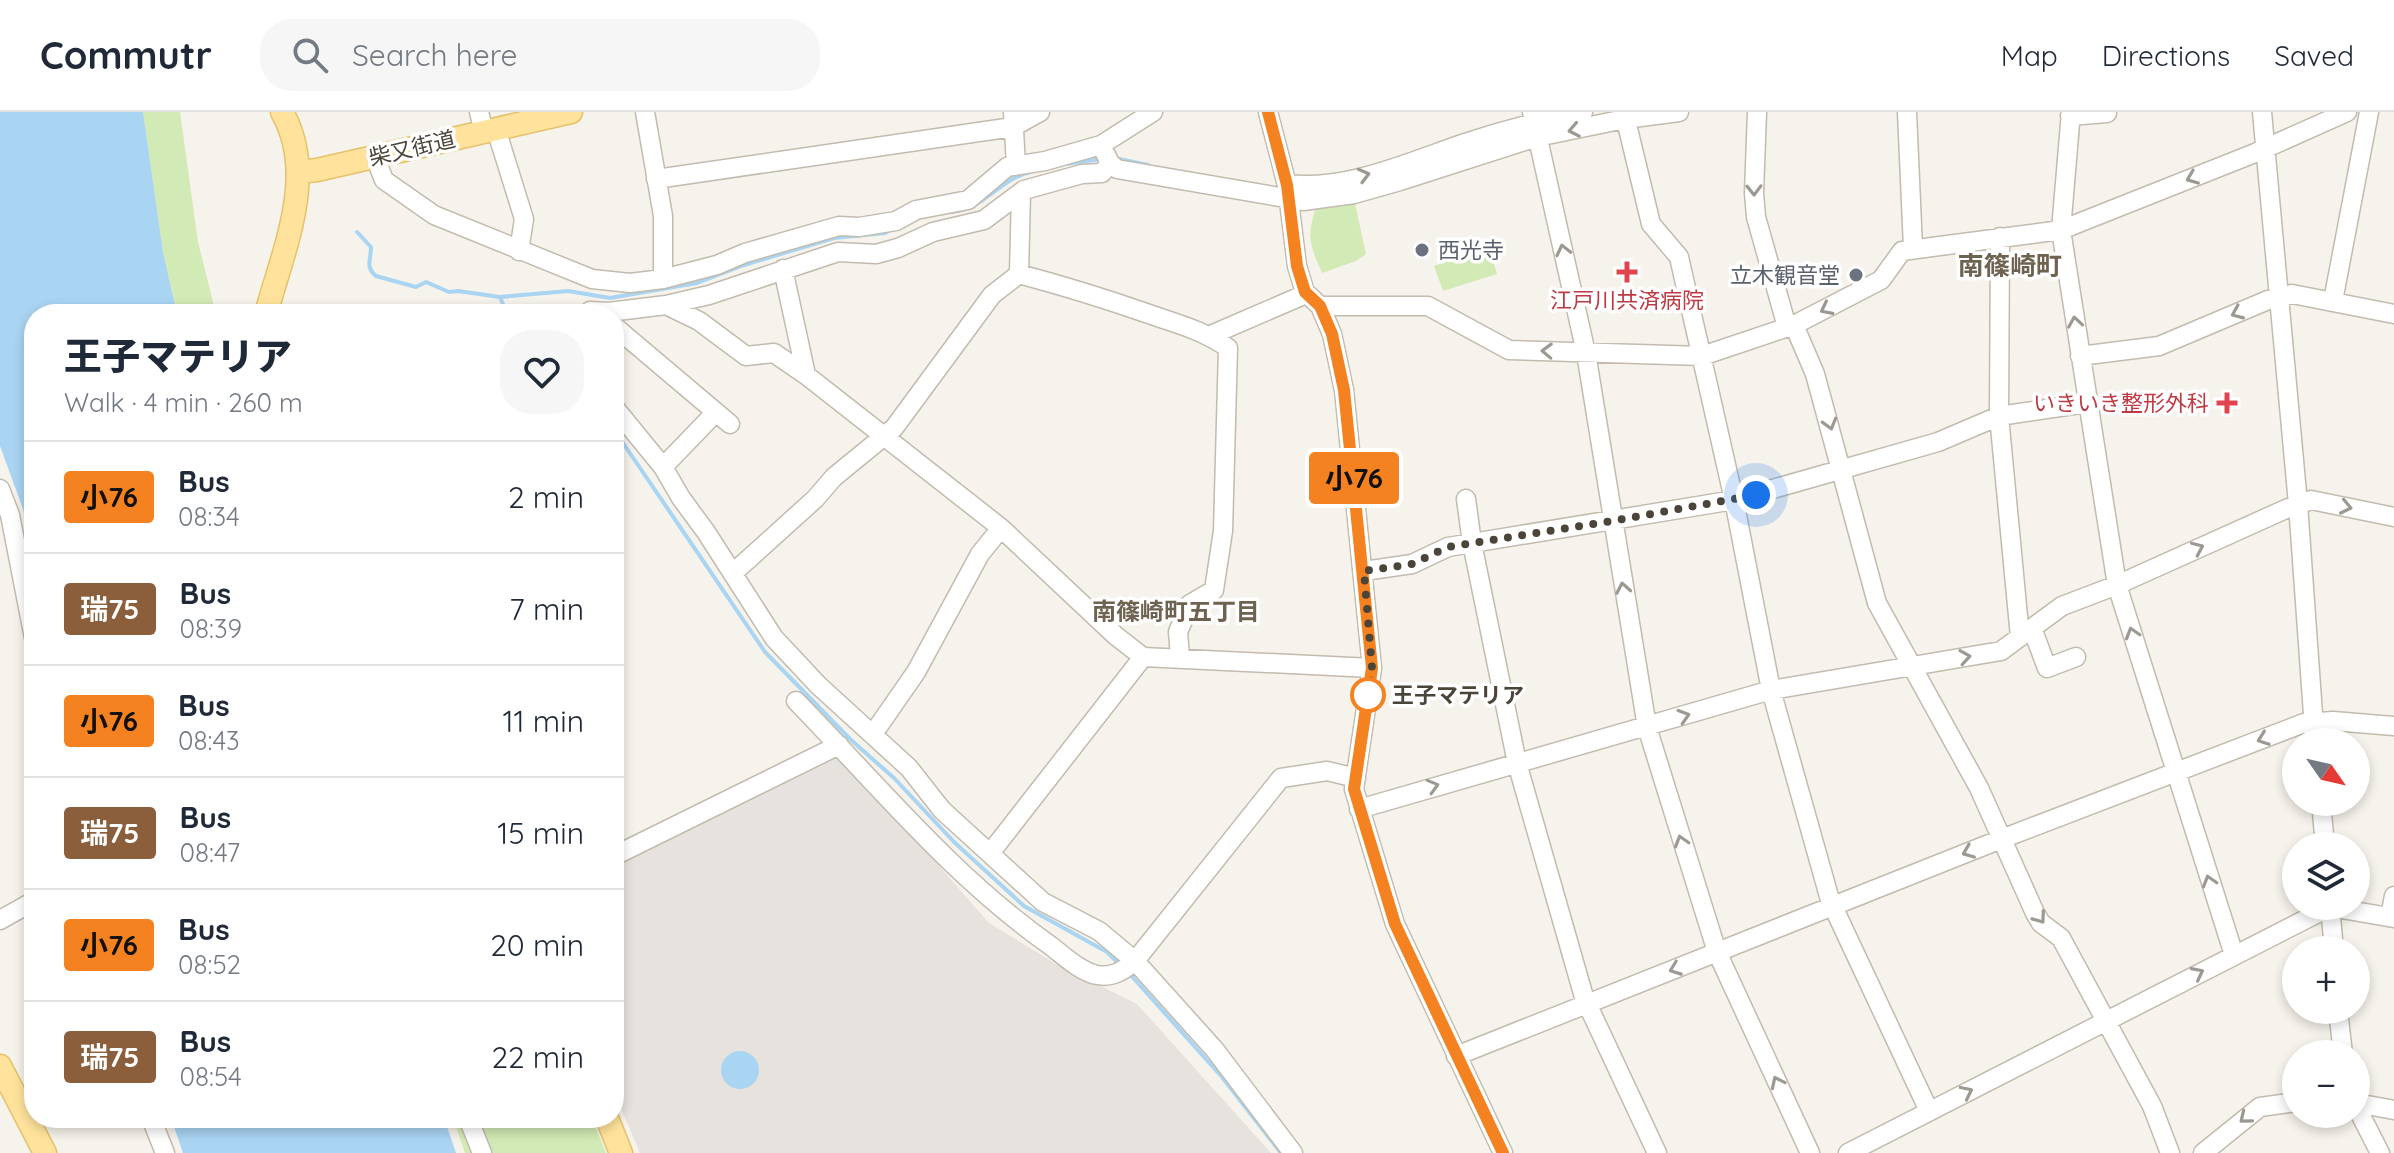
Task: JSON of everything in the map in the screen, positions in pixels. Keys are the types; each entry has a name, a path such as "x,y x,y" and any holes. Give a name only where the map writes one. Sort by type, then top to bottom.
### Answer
{"main road":[{"path":"269,304 297,195 299,172 293,137 282,112"},
{"name":"柴又街道","path":"299,172 375,157 487,124 571,112"},
{"path":"0,1066 24,1112"},
{"path":"32,1128 45,1153"},
{"path":"611,1128 621,1153"}],"street":[{"path":"645,112 663,216 663,279"},
{"path":"656,179 1013,120 1040,112"},
{"path":"375,157 384,180 426,210 592,279 630,283 663,279 717,265 745,253 839,226 859,227 896,221 916,210 968,200 1007,167 1045,161 1101,145 1153,112"},
{"path":"1268,112 1287,190 1297,266 1305,292 1320,306 1332,334 1344,390 1372,668 1354,789 1395,924 1503,1153"},
{"path":"1101,145 1110,163 1117,169 1178,181 1287,190 1353,179 1583,112"},
{"path":"1535,126 1679,112"},
{"path":"1757,112 1756,217 1790,326 1815,374 1877,603 2004,838 2035,913 2041,923 2061,938 2152,1106 2170,1153"},
{"path":"1907,112 1913,248"},
{"path":"2262,112 2298,504 2314,728"},
{"path":"1320,306 1428,306 1509,350 1702,356 1790,326 1881,280 1902,251 2061,230 2264,149 2347,112"},
{"path":"2333,301 2369,112"},
{"path":"2107,113 2071,114 2061,230 2087,403 2117,585 2234,955"},
{"path":"1625,116 1651,224 1679,257 1734,500 1771,690 1832,906 1929,1111"},
{"path":"1013,120 1016,166"},
{"path":"487,124 524,219 519,251"},
{"path":"1535,126 1586,353 1647,727 1717,952 1810,1153"},
{"path":"624,310 709,295 838,252 876,254 898,248 933,232 984,220 1021,193 1082,174 1102,173 1110,163"},
{"path":"1019,274 1021,193"},
{"path":"2000,237 1999,416 2026,632 2047,668 2076,657"},
{"path":"783,269 806,375"},
{"path":"1019,274 1117,301 1211,335 1228,348 1223,531 1214,590 1190,604 1178,632 1180,657"},
{"path":"733,573 815,499 834,477 894,428 992,295 1019,274"},
{"path":"591,304 592,279"},
{"path":"1211,335 1305,292"},
{"path":"2080,356 2159,346 2279,296 2292,294 2394,314"},
{"path":"666,305 699,321 746,356 774,353 806,375 1001,528 1116,636 1143,657 1372,668"},
{"path":"624,334 723,418 663,467"},
{"path":"1364,571 1412,564 1448,547 1734,500 1938,442 1999,416 2087,403"},
{"path":"624,419 663,467 774,638 818,685 909,768 942,810 1043,902 1099,931 1135,961 1215,1050 1293,1153"},
{"path":"0,489 10,515 24,587"},
{"path":"1466,499 1472,543 1517,763 1586,1004 1657,1153"},
{"path":"1359,809 1771,690 2001,651 2062,606 2311,500 2394,517"},
{"path":"873,734 916,672 980,554 1001,528"},
{"path":"991,852 1143,657"},
{"path":"796,701 928,842 985,897 1076,964 1097,975 1118,974 1135,961 1281,778 1327,771 1356,778"},
{"path":"1456,1056 2004,838 2314,721 2394,726"},
{"path":"624,851 839,745"},
{"path":"2370,913 2392,917 2394,896"},
{"path":"0,920 24,907"},
{"path":"1848,1153 1882,1145 1929,1111 2304,920"},
{"path":"2203,1153 2260,1107 2282,1104"},
{"path":"2370,1106 2394,1110"},
{"path":"155,1128 165,1153"},
{"path":"472,1128 482,1153"},
{"path":"2368,1128 2380,1153"}],"shaded area":[{"path":"830,753 884,803 989,923 1056,964 1137,1004 1271,1153 640,1153 624,1115 624,859"}],"green space":[{"path":"143,112 180,112 198,242 214,304 175,304 163,252"},
{"path":"1354,199 1366,254 1356,261 1322,273 1310,238 1317,203"},
{"path":"1489,248 1497,274 1443,291 1434,266"},
{"path":"456,1128 596,1128 606,1153 465,1153"}],"water":[{"path":"0,112 143,112 163,252 175,304 24,304 24,513 0,446"},
{"path":"740,1051 753,1057 759,1070 753,1083 740,1089 727,1083 721,1070 727,1057"},
{"path":"174,1128 447,1128 456,1153 183,1153"}],"waterway":[{"path":"1114,158 1148,165"},
{"path":"1066,164 1101,159"},
{"path":"951,212 973,206 1009,181 1030,172"},
{"path":"500,297 568,291 610,298 697,283 744,265 834,238 885,233 893,229"},
{"path":"357,232 371,247 370,266 376,276 416,287 426,282 449,292 500,297 503,304"},
{"path":"624,444 765,652 851,740 894,778 954,842 1024,906 1107,952 1121,966"},
{"path":"1128,972 1222,1077 1281,1153"}],"bus line":[{"name":"小76","path":"1268,112 1287,185 1297,266 1305,292 1320,306 1332,334 1344,390 1372,668 1354,789 1395,924 1503,1153"}],"place":[{"name":"西光寺","path":"1422,250"},
{"name":"江戸川共済病院","path":"1627,272"},
{"name":"立木観音堂","path":"1856,275"},
{"name":"いきいき整形外科","path":"2227,403"},
{"name":"王子マテリア","path":"1368,695"}],"district":[{"name":"南篠崎町","path":"2010,266"},
{"name":"南篠崎町五丁目","path":"1176,612"}],"route":[{"path":"1368,695 1372,668 1364,571 1412,564 1448,547 1756,495"}]}
